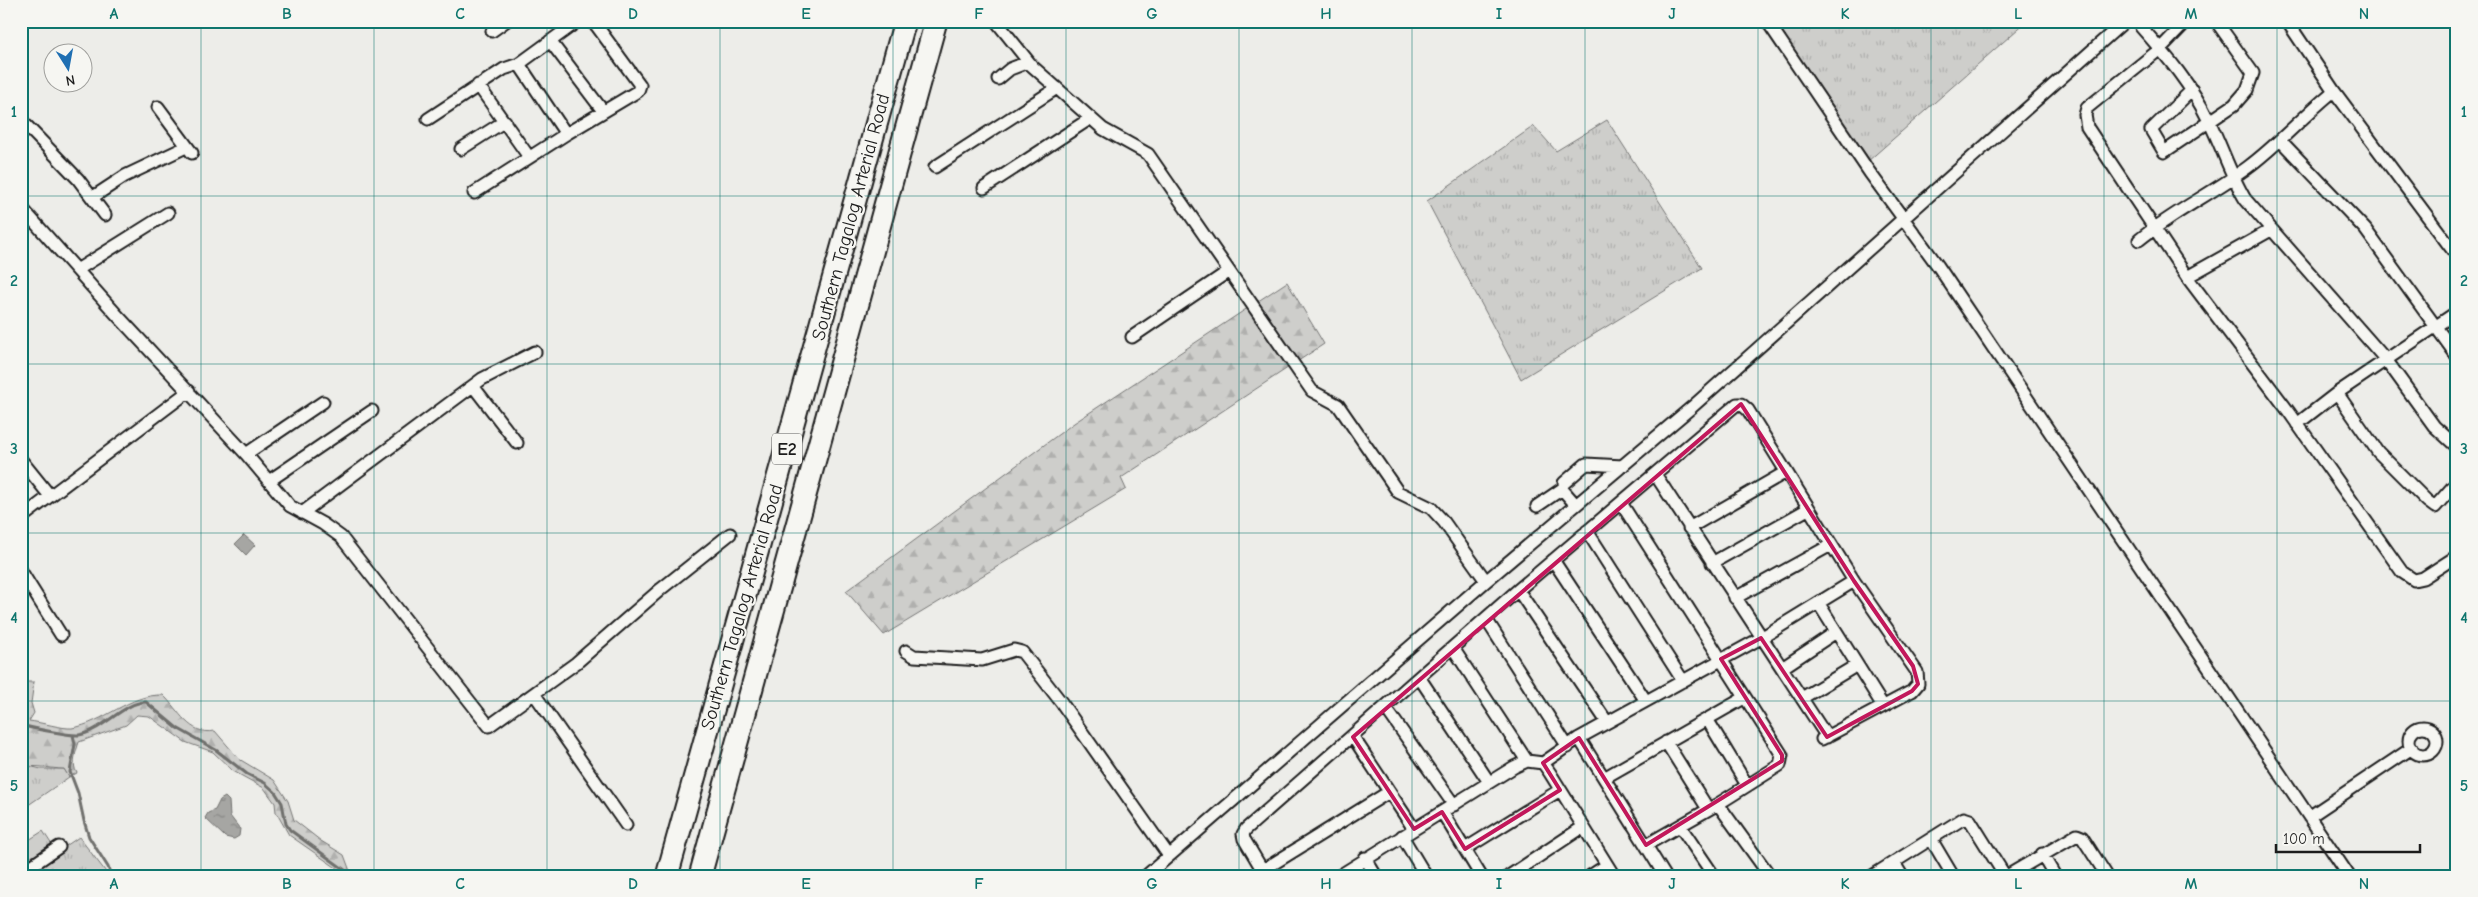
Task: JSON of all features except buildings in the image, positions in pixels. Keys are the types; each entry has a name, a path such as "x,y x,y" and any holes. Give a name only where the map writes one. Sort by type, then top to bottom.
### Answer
{"highway":[{"name":"Southern Tagalog Arterial Road","path":"667,876 905,21"},
{"name":"Southern Tagalog Arterial Road","path":"700,876 936,21"}],"street":[{"path":"492,31 506,21"},
{"path":"428,119 504,69 519,64 578,21"},
{"path":"474,193 529,157 638,91 640,85 596,25 589,21"},
{"path":"996,21 1028,62 1103,129 1148,154 1312,391 1338,405 1398,492 1431,508 1444,522 1486,582"},
{"path":"1767,21 1870,173 1903,216 2348,876"},
{"path":"1146,876 1699,401 1903,216 2125,21"},
{"path":"2187,21 2160,49 2087,108 2084,115 2087,126 2187,277 2408,577 2414,580 2423,578 2457,556"},
{"path":"2192,90 2151,130 2164,152 2234,105 2246,90 2252,73 2216,21"},
{"path":"2287,21 2334,91 2457,256"},
{"path":"2141,27 2192,90 2210,122 2232,178 2244,199 2387,361 2434,426 2457,447"},
{"path":"550,41 603,111"},
{"path":"998,79 1010,69 1028,62"},
{"path":"519,64 566,134"},
{"path":"478,85 529,157"},
{"path":"936,167 1057,88"},
{"path":"2139,240 2153,228 2232,178 2281,141 2302,116 2334,91"},
{"path":"93,197 125,176 189,150 158,106"},
{"path":"984,188 1091,118"},
{"path":"21,120 93,197 105,215"},
{"path":"462,149 505,122"},
{"path":"2281,141 2365,229 2457,356"},
{"path":"21,207 117,315 246,454 290,506 323,524 340,537 489,726 535,695 593,650 661,589 730,534"},
{"path":"77,270 168,213"},
{"path":"2187,277 2271,230"},
{"path":"1132,337 1229,271"},
{"path":"2297,424 2337,393 2457,312"},
{"path":"302,513 473,386 507,364 535,352"},
{"path":"473,386 518,443"},
{"path":"21,518 189,391"},
{"path":"2337,393 2378,452 2402,479 2435,507 2457,482"},
{"path":"246,454 324,402"},
{"path":"1389,792 1265,873 1244,839 1243,834 1246,829 1353,737 1518,590 1732,408 1741,404 1748,410 1854,581 1917,672 1918,684 1912,692 1825,738 1802,698 1655,474"},
{"path":"269,481 372,411"},
{"path":"21,460 50,496"},
{"path":"1564,483 1586,464 1623,466"},
{"path":"1689,528 1786,472"},
{"path":"1537,506 1562,489 1576,505"},
{"path":"1621,503 1782,755 1780,765 1646,845"},
{"path":"1712,563 1808,509"},
{"path":"1587,531 1683,681"},
{"path":"1735,598 1831,545"},
{"path":"1553,560 1646,701"},
{"path":"21,570 25,587 61,635"},
{"path":"1339,876 1489,782 1527,761 1543,763 1579,738 1761,638 1854,581"},
{"path":"1518,590 1607,722"},
{"path":"1819,604 1883,706"},
{"path":"1486,620 1568,747"},
{"path":"1782,668 1836,632"},
{"path":"1453,648 1527,761"},
{"path":"906,651 914,656 982,660 1014,650 1022,652 1061,702 1169,856"},
{"path":"1802,698 1857,664"},
{"path":"1420,677 1489,782"},
{"path":"535,695 626,825"},
{"path":"1604,778 1744,698"},
{"path":"1385,707 1454,805"},
{"path":"1706,719 1747,785"},
{"path":"1353,737 1414,829"},
{"path":"1579,738 1665,876"},
{"path":"1666,742 1713,806 1770,876"},
{"path":"2309,817 2412,748"},
{"path":"1543,763 1614,876"},
{"path":"1465,849 1560,790"},
{"path":"1442,812 1481,876"},
{"path":"1872,876 1964,818 1970,820 2006,876 2077,835 2082,837 2107,876"},
{"path":"1680,826 1714,876"},
{"path":"1509,876 1583,827"},
{"path":"1402,836 1426,876"},
{"path":"1931,839 1953,876"},
{"path":"21,873 59,847"},
{"path":"2042,854 2055,876"},
{"path":"1365,858 1376,876"},
{"path":"1894,863 1902,876"},
{"path":"1590,876 1607,864"}],"highlighted area":[{"path":"1741,404 1854,581 1913,666 1918,684 1912,691 1827,737 1761,638 1721,659 1782,755 1782,761 1646,845 1579,738 1543,763 1560,790 1465,849 1442,812 1414,829 1353,737"}],"green space":[{"path":"1770,21 2027,21 1867,162"},
{"path":"1607,120 1702,268 1521,379 1427,201 1534,126 1556,151"},
{"path":"1287,282 1324,344 1121,478 1126,489 884,635 846,591 1074,423"},
{"path":"26,682 34,682 31,703 34,713 29,721 68,728 95,721 139,699 163,695 191,726 206,732 215,731 239,759 274,780 288,801 294,820 321,841 344,855 350,871 363,876 348,876 289,835 276,812 275,803 264,788 233,771 213,752 185,742 149,716 137,715 126,725 79,742 74,762 77,773 69,777 64,769 21,768 21,687"},
{"path":"29,766 41,769 64,769 69,777 21,810 21,768"},
{"path":"43,831 54,848 21,871 21,845"},
{"path":"79,837 109,876 22,876"}],"water":[{"path":"244,535 255,545 246,555 235,544"},
{"path":"225,797 229,801 230,816 240,829 239,836 234,839 225,837 205,818 208,813 215,810 220,800"}],"waterway":[{"path":"21,725 79,735 96,728 130,706 146,702 177,728 216,750 247,774 265,783 275,792 282,803 286,824 290,830 353,876"},
{"path":"73,735 75,744 70,772 78,793 89,837 108,867 111,876"}]}
